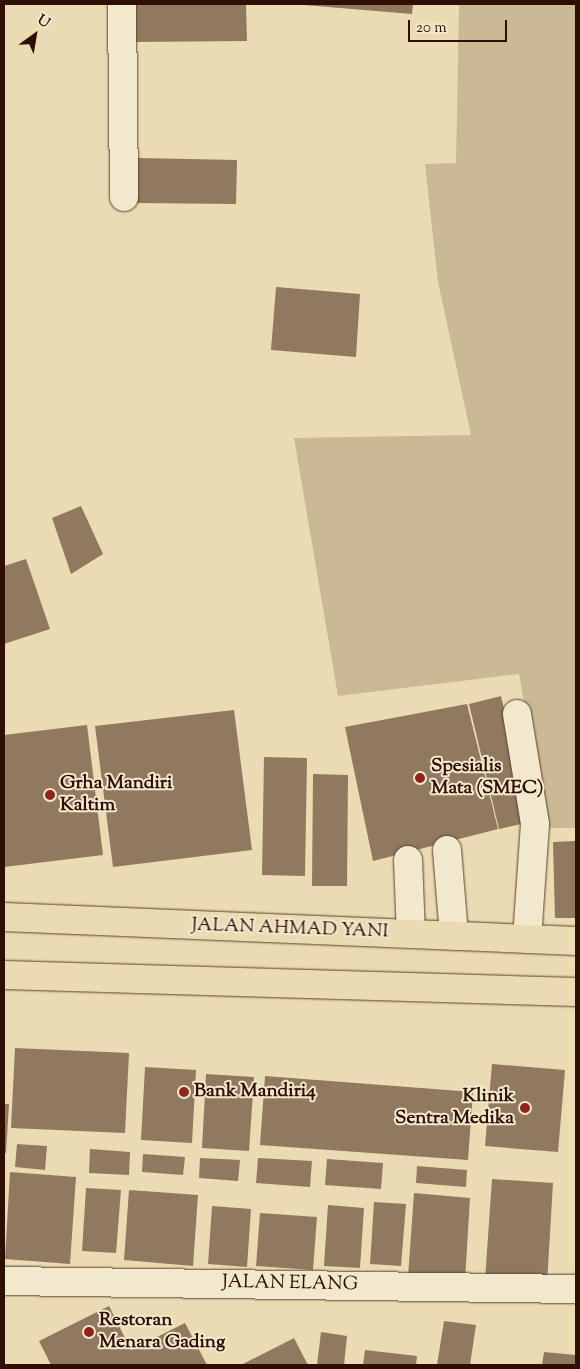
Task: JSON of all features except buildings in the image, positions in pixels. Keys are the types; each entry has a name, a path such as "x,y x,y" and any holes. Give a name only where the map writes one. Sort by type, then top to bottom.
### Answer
{"main road":[{"name":"JALAN AHMAD YANI","path":"4,918 576,941"},
{"path":"4,975 576,992"}],"street":[{"path":"122,4 124,197"},
{"path":"517,714 532,792 535,824 527,939"},
{"path":"447,850 454,936"},
{"path":"408,860 411,934"},
{"name":"JALAN ELANG","path":"4,1281 576,1289"}],"shaded area":[{"path":"459,4 576,4 576,828 546,828 519,674 338,696 294,438 471,435 438,282 425,164 456,163"}],"place":[{"name":"Spesialis Mata (SMEC)","path":"420,778"},
{"name":"Grha Mandiri Kaltim","path":"50,795"},
{"name":"Bank Mandiri4","path":"184,1092"},
{"name":"Klinik Sentra Medika","path":"525,1108"},
{"name":"Restoran Menara Gading","path":"89,1332"}]}
